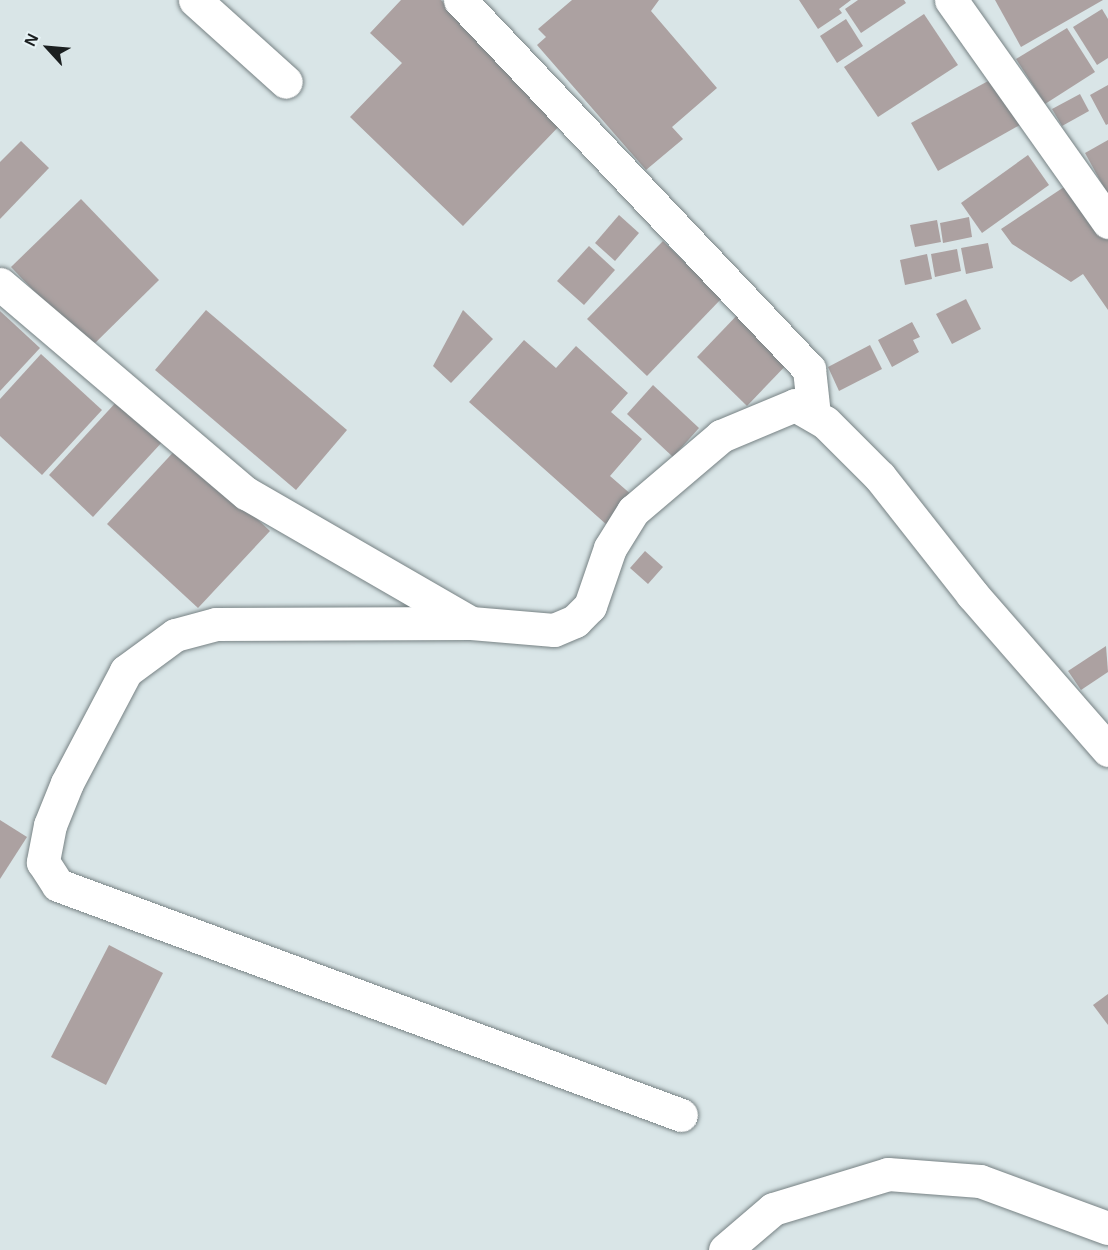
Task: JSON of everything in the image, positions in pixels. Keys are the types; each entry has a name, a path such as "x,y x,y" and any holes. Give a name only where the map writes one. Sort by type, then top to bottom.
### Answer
{"street":[{"path":"195,0 286,82"},
{"path":"460,0 809,369 814,415"},
{"path":"951,0 1108,222"},
{"path":"0,284 246,494 471,623"},
{"path":"681,1115 58,885 43,862 50,825 67,783 126,671 175,635 216,624 471,623 555,630 575,621 590,606 610,548 633,510 721,436 795,405 825,422 880,477 972,594 1108,750"},
{"path":"725,1250 773,1209 888,1174 980,1181 1108,1228"}],"building":[{"path":"401,0 441,0 565,120 463,226 350,117 402,63 370,33"},
{"path":"572,0 659,0 651,11 717,88 672,127 683,139 646,170 537,45 546,37 538,29"},
{"path":"799,0 851,0 839,9 842,13 818,29"},
{"path":"858,0 904,0 906,3 861,33 845,9"},
{"path":"995,0 1103,0 1021,47"},
{"path":"1102,9 1108,19 1108,58 1097,65 1073,27"},
{"path":"924,14 958,65 878,117 844,67"},
{"path":"846,19 863,46 837,63 820,36"},
{"path":"1067,28 1095,72 1045,104 1016,59"},
{"path":"1001,74 1027,121 938,171 911,123"},
{"path":"1108,85 1108,124 1106,125 1090,95"},
{"path":"1080,94 1089,111 1062,126 1052,109"},
{"path":"1108,140 1108,195 1085,153"},
{"path":"21,141 49,168 0,219 0,162"},
{"path":"1028,155 1049,185 982,233 961,203"},
{"path":"1070,183 1108,240 1108,310 1083,274 1071,282 1012,244 1001,229"},
{"path":"81,199 159,280 89,349 11,267"},
{"path":"619,215 639,233 615,261 595,243"},
{"path":"969,217 972,237 943,243 940,223"},
{"path":"937,220 941,242 915,247 910,225"},
{"path":"663,241 722,298 647,376 587,319"},
{"path":"988,243 993,268 966,274 961,248"},
{"path":"589,246 615,270 584,305 557,281"},
{"path":"957,249 961,271 935,277 931,254"},
{"path":"927,254 932,279 905,285 900,260"},
{"path":"966,299 981,329 952,344 936,314"},
{"path":"206,310 347,430 296,490 155,370"},
{"path":"463,310 493,339 451,383 433,366"},
{"path":"742,310 792,359 747,406 697,357"},
{"path":"0,311 40,348 0,391"},
{"path":"912,322 920,337 913,340 919,352 892,367 878,340"},
{"path":"524,340 556,368 576,346 628,393 611,412 642,439 610,476 633,496 607,525 469,402"},
{"path":"870,345 882,369 839,391 828,367"},
{"path":"41,354 102,410 42,475 0,436 0,399"},
{"path":"653,385 699,428 673,457 627,414"},
{"path":"119,399 164,440 93,517 49,475"},
{"path":"179,446 270,531 198,608 107,524"},
{"path":"645,551 663,567 648,584 630,568"},
{"path":"1106,646 1108,672 1081,690 1068,671"},
{"path":"0,820 27,837 0,879"},
{"path":"109,945 163,973 106,1085 51,1057"},
{"path":"1108,994 1108,1025 1093,1005"}]}
